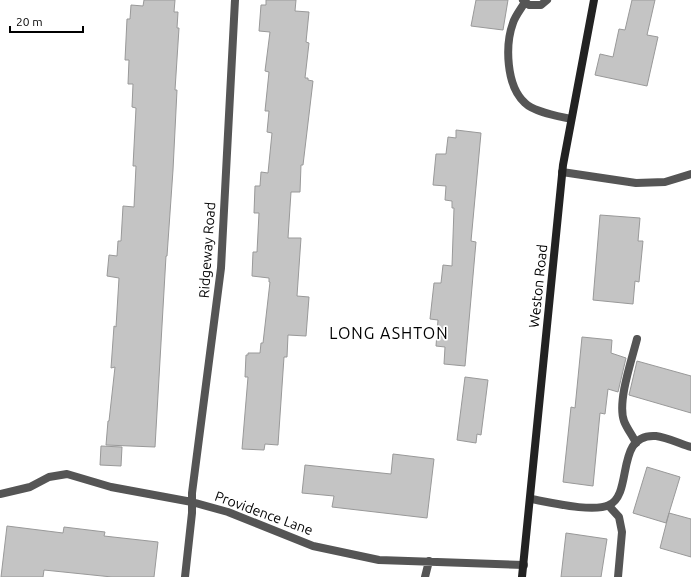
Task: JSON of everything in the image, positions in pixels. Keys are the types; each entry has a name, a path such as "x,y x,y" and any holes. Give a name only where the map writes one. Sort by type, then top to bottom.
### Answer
{"street":[{"name":"Ridgeway Road","path":"185,577 192,502 221,268 234,0"},
{"path":"547,0 541,5 529,5 524,1 513,22 507,43 509,66 514,86 525,103 543,112 571,119"},
{"name":"Weston Road","path":"522,577 531,499 562,172 594,0"},
{"path":"562,172 636,183 665,182 691,174"},
{"path":"636,443 624,420 622,409 623,394 637,339"},
{"path":"531,499 588,508 609,506 617,500 622,484 626,461 631,449 642,438 656,436 691,447"},
{"name":"Providence Lane","path":"0,494 30,487 49,476 67,474 111,487 192,502 228,512 313,546 379,560 524,565"},
{"path":"609,506 618,517 622,532 618,577"},
{"path":"425,577 429,561"}],"building":[{"path":"144,0 175,0 174,12 178,12 177,28 179,28 175,90 177,90 173,170 166,256 155,447 106,445 115,367 111,368 114,326 116,327 119,278 107,276 109,255 117,256 118,241 121,241 123,206 134,207 136,166 133,166 136,108 132,107 133,84 128,84 129,60 125,60 127,19 130,19 131,5 143,6"},
{"path":"266,0 296,0 295,11 309,12 306,42 309,43 305,78 313,81 303,165 301,165 300,192 291,192 288,238 301,238 297,296 309,297 306,336 288,335 287,357 284,357 278,445 265,444 264,450 242,449 248,377 245,377 246,355 248,355 248,353 260,353 261,343 263,343 270,282 269,278 252,276 253,252 257,252 259,213 254,213 255,186 260,186 261,172 268,173 272,133 267,132 269,111 265,111 269,72 265,71 270,32 259,31 261,5 266,5"},
{"path":"476,0 508,0 503,30 471,26"},
{"path":"632,0 655,0 647,35 658,37 647,86 595,75 600,54 613,57 619,29 625,30"},
{"path":"456,130 481,133 471,241 476,242 465,366 444,364 445,347 436,346 438,320 430,319 434,283 441,283 443,265 452,266 454,208 452,208 452,201 445,200 446,186 433,185 436,154 446,154 448,137 456,138"},
{"path":"600,215 640,218 638,241 643,241 639,282 635,281 633,304 593,300"},
{"path":"582,337 612,340 611,353 626,358 618,392 608,389 605,414 600,413 593,486 563,482 571,407 575,408"},
{"path":"637,361 691,376 691,413 629,395"},
{"path":"465,377 488,380 481,435 477,434 476,443 457,440"},
{"path":"101,446 122,447 121,466 100,465"},
{"path":"393,454 434,459 427,518 332,507 334,496 302,493 305,465 391,474"},
{"path":"647,467 680,477 666,523 633,513"},
{"path":"669,513 691,519 691,557 660,548"},
{"path":"7,526 63,533 64,527 105,532 104,536 158,542 154,577 112,577 44,570 43,577 1,577"},
{"path":"566,533 607,539 601,577 561,577"}],"district":[{"name":"LONG ASHTON","path":"389,333"}]}
